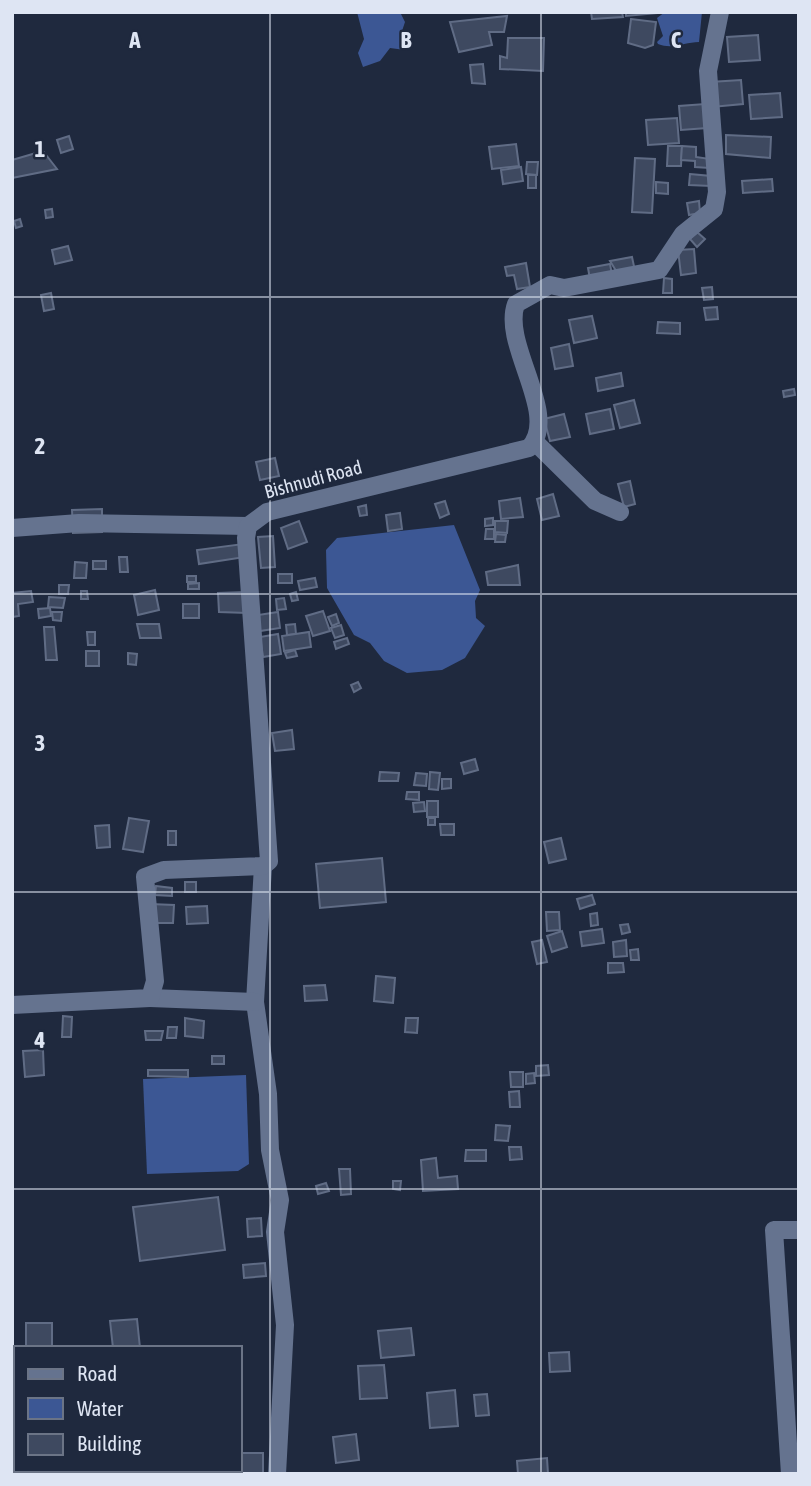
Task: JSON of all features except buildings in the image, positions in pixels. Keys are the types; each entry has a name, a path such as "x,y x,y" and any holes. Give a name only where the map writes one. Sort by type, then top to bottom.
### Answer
{"street":[{"path":"620,512 595,501 535,442 540,425 513,313 516,304 550,285 564,288 659,270 683,234 714,209 716,192 708,71 720,12"},
{"name":"Bishnudi Road","path":"248,526 267,512 529,448 535,442"},
{"path":"12,528 79,523 112,526 248,526 246,538 269,861 263,866 164,870 145,877 155,981 149,998"},
{"path":"263,866 255,1002 268,1094 270,1150 280,1200 275,1232 285,1325 277,1474"},
{"path":"12,1005 149,998 255,1002"},
{"path":"790,1474 774,1230 799,1230"}],"water":[{"path":"357,12 400,12 405,22 400,37 405,50 390,48 380,61 363,67 358,53 364,39"},
{"path":"665,12 702,12 699,42 674,46 658,44 663,36 657,18"},
{"path":"454,525 480,590 475,601 476,618 485,626 465,658 442,670 407,673 384,661 370,643 354,635 327,588 326,550 337,538"},
{"path":"246,1075 249,1164 238,1171 147,1174 143,1079"}]}
